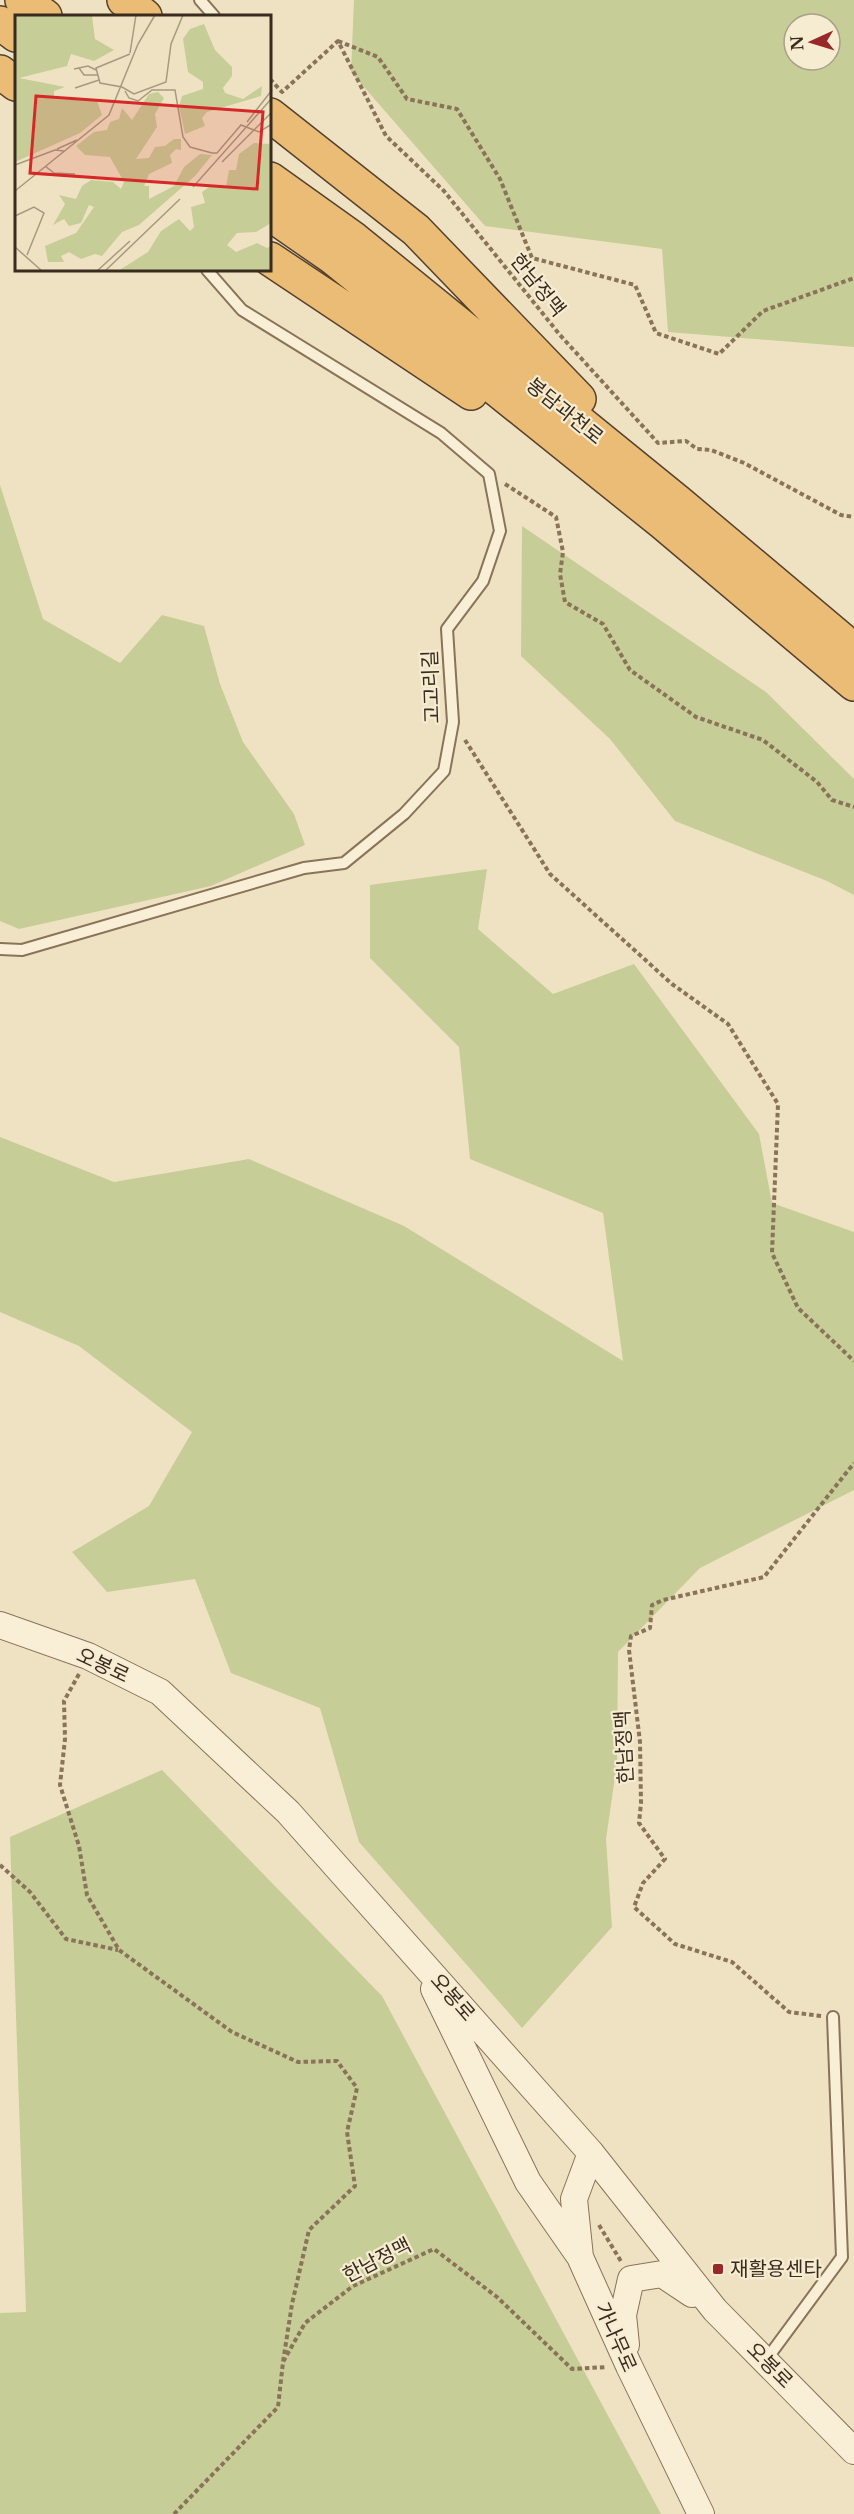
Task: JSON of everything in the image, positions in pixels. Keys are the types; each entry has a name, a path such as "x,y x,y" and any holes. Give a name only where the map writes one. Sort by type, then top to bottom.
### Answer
{"highway":[{"path":"22,0 44,15"},
{"path":"124,0 144,15"},
{"path":"0,23 15,34"},
{"path":"0,72 15,83"},
{"path":"272,117 424,238 671,513"},
{"name":"봉담과천로","path":"272,181 343,248 671,513 854,650"},
{"name":"봉담과천로","path":"272,215 343,248"},
{"path":"277,264 671,513"},
{"name":"봉담과천로","path":"671,513 854,684"}],"street":[{"name":"오봉로","path":"0,1625 88,1656 160,1692 288,1812 591,2153 716,2310 851,2447"},
{"path":"419,1959 528,2182 580,2257"},
{"name":"가나무로","path":"591,2153 574,2199 580,2257 629,2366 701,2514"},
{"path":"629,2366 623,2314 631,2279 662,2274 716,2310"}],"lane":[{"path":"200,0 213,15"},
{"path":"209,272 242,310 441,433 489,474"},
{"name":"고고리길","path":"0,949 22,951 304,868 344,863 404,814 444,771 453,722 447,629 483,581 500,531 489,474"},
{"path":"765,2360 842,2257 833,2017"}],"path":[{"path":"272,81 282,92 338,41 378,57 407,99 457,109 500,179 532,258 635,285 656,333 719,354 763,311 854,278"},
{"name":"한남정맥","path":"338,41 386,136 444,191 560,335 658,443 686,441 697,449 711,450 744,463 842,515 854,517"},
{"path":"489,474 556,517 563,552 560,574 565,602 603,624 630,670 696,717 763,741 817,782 832,800 854,807"},
{"path":"453,722 550,874 672,984 728,1024 778,1104 772,1254 798,1308 854,1361"},
{"name":"한남정맥","path":"833,2017 789,2012 732,1962 675,1944 634,1907 643,1883 665,1859 639,1823 640,1742 629,1650 631,1636 650,1628 652,1605 663,1600 764,1577 854,1464"},
{"path":"88,1656 64,1701 65,1739 60,1785 79,1846 87,1894 119,1950"},
{"path":"0,1865 30,1892 66,1939 119,1950 232,2032 298,2062 337,2061 357,2088 347,2132 355,2186 309,2230 292,2304 283,2362"},
{"name":"한남정맥","path":"174,2514 278,2408 283,2362 305,2323 353,2286 434,2249 497,2297 572,2370 629,2366"}],"green space":[{"path":"354,0 854,0 854,347 668,332 662,249 485,226 351,72"},
{"path":"0,485 43,619 120,663 162,615 204,626 220,684 243,742 294,814 305,845 211,886 19,929 0,921"},
{"path":"522,526 766,692 854,779 854,895 827,881 675,821 610,739 521,656"},
{"path":"487,869 478,929 553,994 634,964 759,1134 772,1203 854,1232 854,1490 700,1568 618,1652 617,1763 606,1839 612,1927 522,2028 359,1842 320,1708 231,1673 195,1579 107,1592 72,1552 149,1506 192,1432 79,1346 0,1312 0,1137 114,1182 249,1159 404,1226 623,1361 603,1213 470,1159 459,1047 370,958 370,885"},
{"path":"162,1770 382,1996 661,2514 0,2514 0,2313 26,2312 10,1837"}],"place":[{"name":"재활용센타","path":"718,2269"}]}
